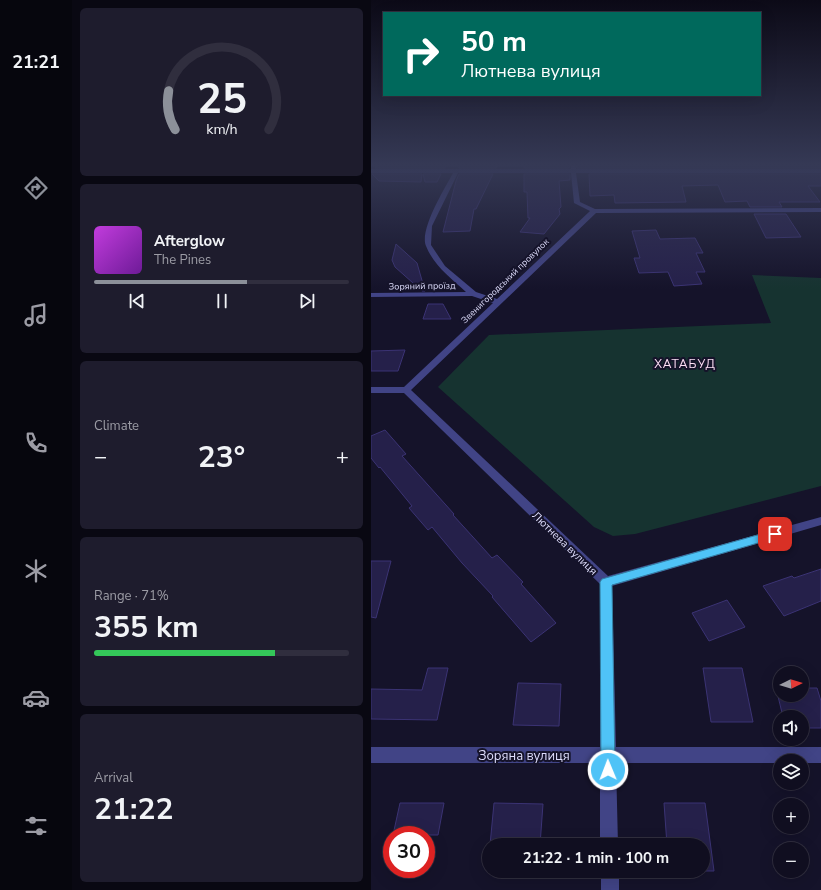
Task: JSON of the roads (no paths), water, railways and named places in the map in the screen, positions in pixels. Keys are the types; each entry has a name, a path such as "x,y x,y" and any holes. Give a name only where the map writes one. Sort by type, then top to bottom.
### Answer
{"street":[{"path":"439,207 429,226 428,245 442,267 473,294 497,302"},
{"path":"585,207 594,211 821,210"},
{"name":"Звенигородський провулок","path":"406,390 594,211"},
{"name":"Зоряний проїзд","path":"371,295 473,294"},
{"path":"371,390 406,390"},
{"name":"Лютнева вулиця","path":"406,390 606,582 821,521"},
{"path":"606,582 609,838"},
{"name":"Зоряна вулиця","path":"371,755 821,755"},
{"path":"610,878 610,890"}],"district":[{"name":"ХАТАБУД","path":"685,364"}]}
